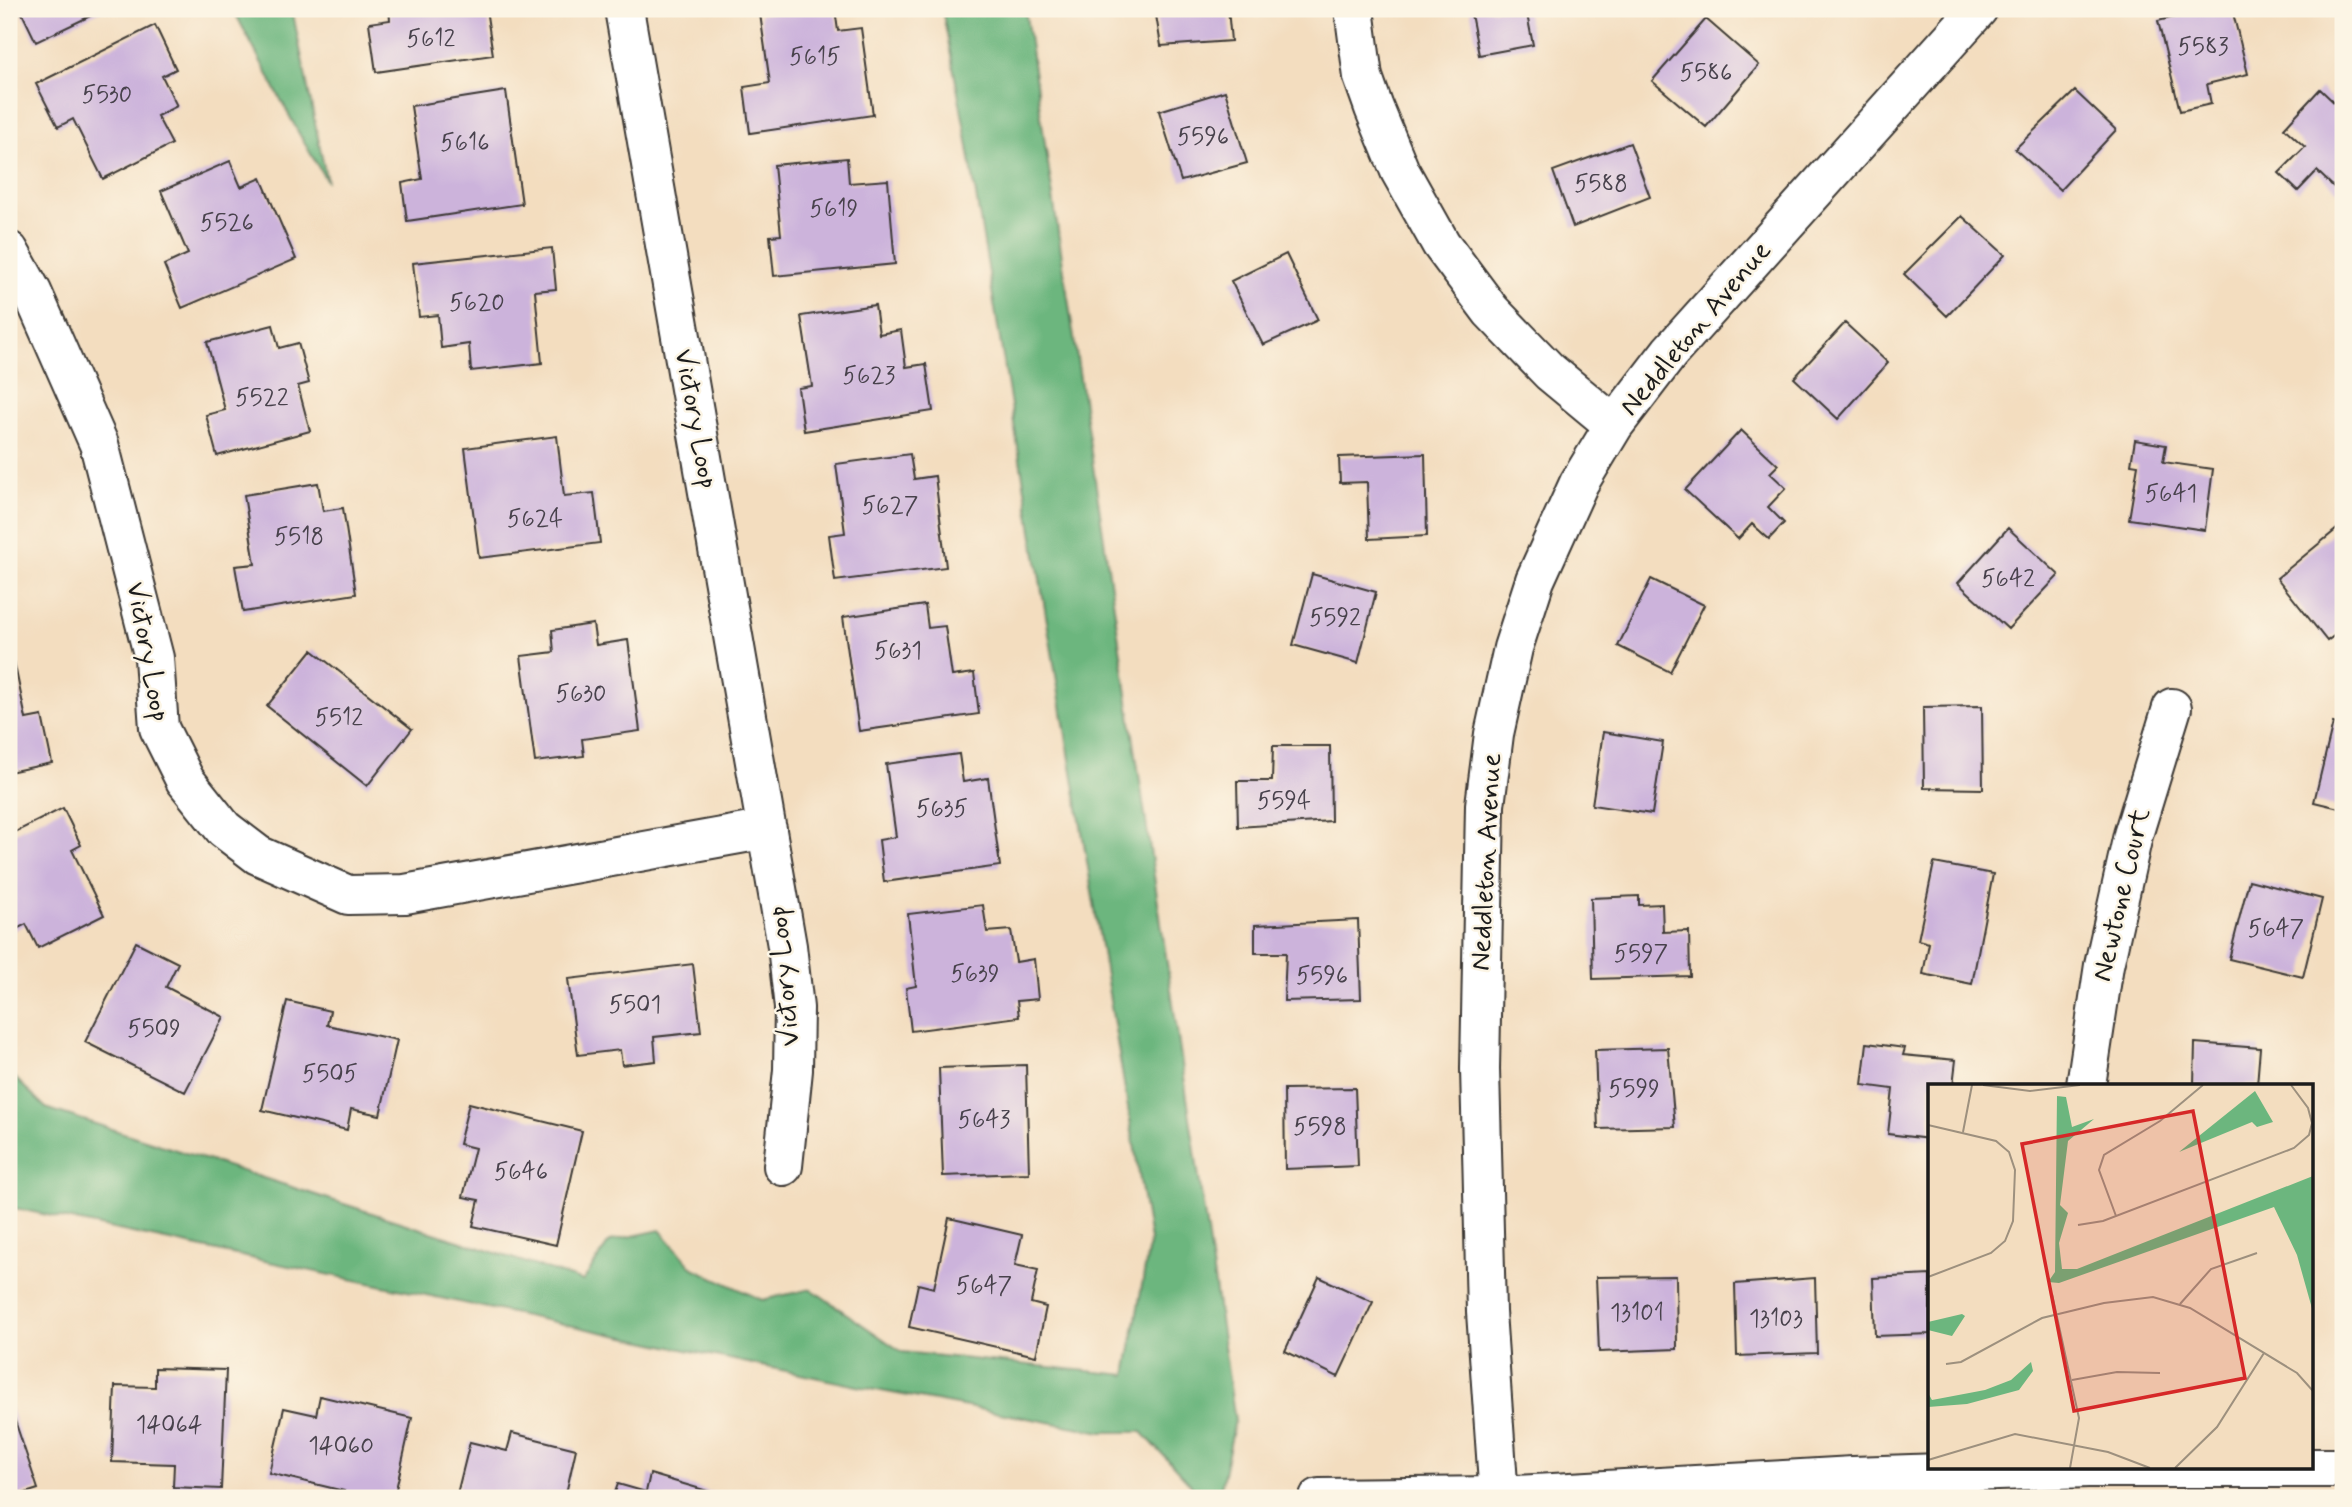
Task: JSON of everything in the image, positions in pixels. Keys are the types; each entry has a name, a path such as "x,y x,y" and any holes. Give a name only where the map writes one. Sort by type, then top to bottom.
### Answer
{"street":[{"name":"Victory Loop","path":"624,9 787,946 794,1008 793,1070 783,1166"},
{"path":"1354,9 1363,77 1374,108 1400,171 1441,244 1491,311 1550,372 1615,425"},
{"name":"Neddleton Avenue","path":"1498,1497 1486,1312 1480,1069 1485,804 1493,734 1513,648 1535,580 1579,484 1615,425 1670,352 1978,9"},
{"name":"Victory Loop","path":"9,251 32,292 99,444 154,659 159,728 185,780 224,829 258,855 348,895 405,894 767,829"},
{"name":"Newtone Court","path":"2086,1084 2104,965 2133,835 2172,708"},
{"path":"1320,1498 1498,1497 1853,1476 2062,1468"},
{"path":"2314,1468 2343,1468"}],"green space":[{"path":"233,9 292,9 327,182 297,130"},
{"path":"942,9 1025,9 1235,1420 1219,1498 1203,1498 1142,1432 1102,1432 876,1390 9,1207 9,1072 46,1108 583,1281 610,1241 660,1230 693,1268 762,1300 811,1289 902,1352 1126,1375 1150,1240 965,129"}],"building":[{"path":"20,9 105,9 36,42"},
{"path":"389,9 486,9 493,55 376,72 369,23 390,20"},
{"path":"794,9 835,9 838,31 861,28 873,115 750,133 744,87 770,83 760,14"},
{"path":"1155,9 1228,9 1231,41 1161,46"},
{"path":"1470,9 1526,9 1533,45 1479,55"},
{"path":"2207,9 2232,9 2248,74 2207,84 2211,104 2180,111 2158,21"},
{"path":"1706,19 1759,65 1706,127 1652,81"},
{"path":"155,25 176,69 162,76 177,106 157,116 172,144 103,179 73,119 58,127 36,84"},
{"path":"2320,89 2343,111 2343,196 2317,171 2298,191 2279,173 2305,147 2284,128"},
{"path":"506,91 522,204 407,221 402,183 422,179 411,106"},
{"path":"1225,91 1247,163 1181,181 1159,111"},
{"path":"2075,91 2116,130 2060,190 2015,149"},
{"path":"1630,143 1650,197 1573,227 1553,171"},
{"path":"847,158 849,183 888,180 895,264 774,276 770,236 781,235 774,165"},
{"path":"230,161 241,187 261,178 296,259 182,308 164,265 188,254 161,191"},
{"path":"1962,216 2005,255 1947,316 1904,274"},
{"path":"552,248 556,289 535,291 542,363 471,371 469,344 441,348 438,315 419,317 413,263"},
{"path":"1286,254 1318,320 1263,345 1231,281"},
{"path":"875,305 879,334 901,330 906,367 926,364 933,411 804,431 798,388 812,386 801,316"},
{"path":"1845,323 1888,363 1838,419 1794,378"},
{"path":"273,325 279,348 298,343 309,383 298,386 310,431 217,456 206,415 225,410 207,342"},
{"path":"1741,430 1778,465 1770,473 1786,488 1768,507 1784,523 1769,539 1752,524 1738,539 1685,490"},
{"path":"557,436 564,496 594,493 600,543 479,558 465,448"},
{"path":"2135,440 2166,445 2163,462 2213,469 2205,530 2129,519 2138,465 2131,464"},
{"path":"910,454 914,479 935,476 946,567 835,581 829,535 845,533 836,464"},
{"path":"1425,454 1427,536 1369,539 1367,482 1340,483 1339,457"},
{"path":"318,483 323,511 343,508 356,594 243,612 235,566 255,564 244,495"},
{"path":"2008,528 2059,575 2008,629 1958,583"},
{"path":"2337,529 2343,537 2343,629 2327,641 2277,578"},
{"path":"1312,574 1376,592 1358,663 1293,645"},
{"path":"1651,579 1704,605 1670,672 1618,646"},
{"path":"925,605 928,628 945,626 952,676 974,673 979,714 859,731 843,617"},
{"path":"593,624 596,645 628,640 640,731 582,739 584,756 535,762 521,656 554,652 552,630"},
{"path":"312,650 412,729 367,786 267,706"},
{"path":"13,656 26,719 42,716 52,763 9,772 9,657"},
{"path":"1982,706 1983,789 1924,788 1923,707"},
{"path":"2333,723 2343,726 2343,809 2314,802"},
{"path":"1603,732 1663,742 1652,814 1592,805"},
{"path":"1273,746 1330,746 1331,821 1238,827 1237,781 1272,781"},
{"path":"959,754 963,782 988,778 1000,866 884,882 879,840 896,837 886,764"},
{"path":"63,808 81,845 72,850 104,915 38,948 26,924 9,933 9,835"},
{"path":"1934,863 1993,874 1972,984 1923,974 1929,943 1918,940"},
{"path":"2249,880 2322,899 2303,977 2229,959"},
{"path":"1639,896 1639,905 1662,904 1663,932 1689,931 1690,976 1593,979 1591,898"},
{"path":"983,905 987,932 1011,930 1016,962 1034,959 1038,999 1017,1001 1019,1017 911,1031 906,988 916,986 908,914"},
{"path":"1358,920 1361,999 1284,1001 1286,953 1255,953 1255,925"},
{"path":"136,942 178,963 166,987 224,1017 185,1092 85,1042"},
{"path":"693,964 701,1032 654,1037 656,1061 622,1065 620,1050 578,1055 568,979"},
{"path":"287,1001 330,1011 327,1025 397,1040 380,1115 351,1109 347,1130 262,1110"},
{"path":"1867,1043 1905,1048 1903,1055 1956,1060 1953,1084 1928,1084 1928,1139 1888,1134 1893,1089 1862,1085"},
{"path":"2195,1043 2260,1048 2257,1084 2194,1084"},
{"path":"1668,1048 1675,1127 1598,1129 1595,1050"},
{"path":"1026,1065 1029,1173 943,1176 939,1068"},
{"path":"1355,1088 1358,1166 1285,1169 1284,1089"},
{"path":"469,1103 582,1131 556,1245 473,1226 479,1200 463,1197 475,1148 459,1144"},
{"path":"949,1218 1022,1235 1015,1265 1038,1270 1031,1303 1046,1307 1036,1356 909,1327 918,1284 934,1288"},
{"path":"1928,1275 1928,1334 1875,1336 1873,1278"},
{"path":"1676,1276 1677,1349 1599,1352 1596,1277"},
{"path":"1319,1277 1373,1302 1338,1377 1285,1351"},
{"path":"1815,1278 1817,1353 1737,1356 1735,1284"},
{"path":"155,1368 226,1370 221,1489 173,1487 174,1464 112,1462 115,1386 155,1387"},
{"path":"320,1396 412,1418 394,1498 342,1498 344,1491 269,1473 284,1408 316,1415"},
{"path":"9,1403 38,1489 10,1498 9,1498"},
{"path":"512,1433 576,1449 565,1498 456,1498 470,1442 507,1451"},
{"path":"650,1474 731,1498 613,1498 618,1484 646,1492"}]}
